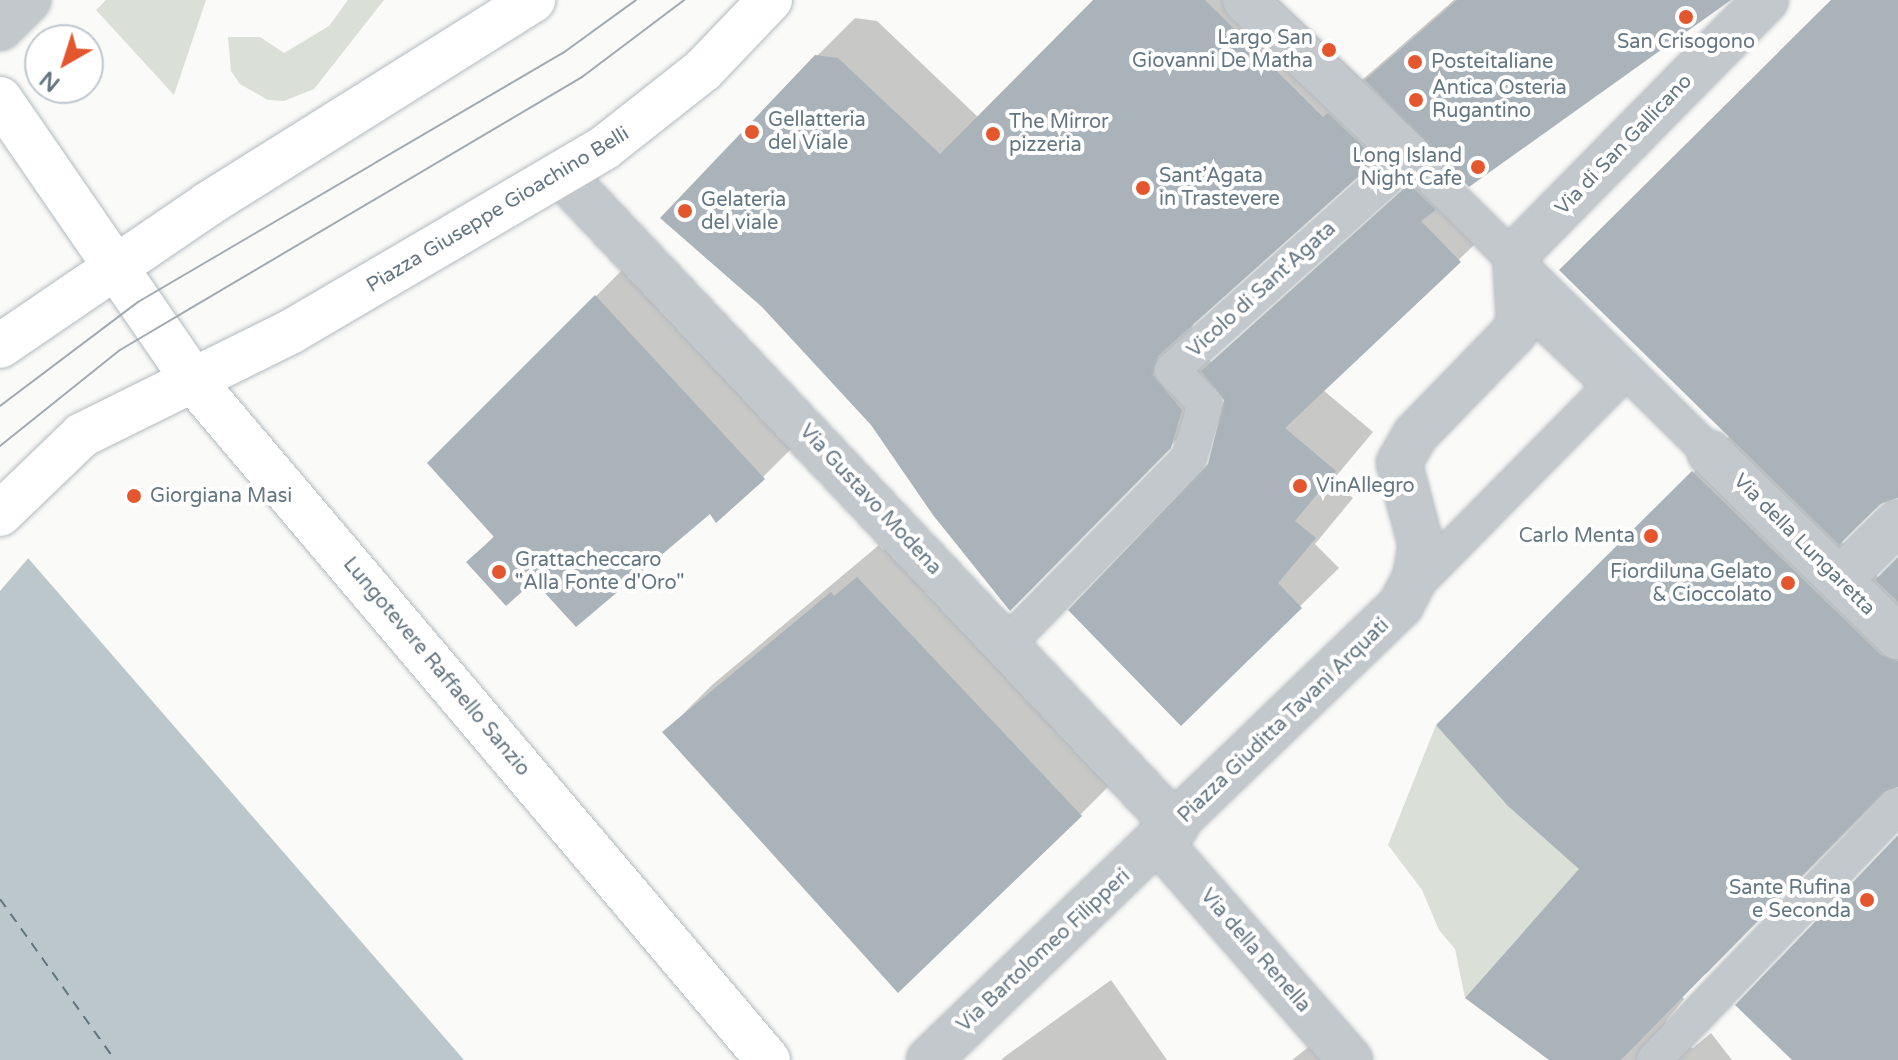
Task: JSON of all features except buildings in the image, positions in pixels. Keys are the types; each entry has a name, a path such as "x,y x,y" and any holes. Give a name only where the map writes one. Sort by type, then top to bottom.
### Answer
{"main road":[{"path":"0,346 114,266 533,0"},
{"name":"Piazza Giuseppe Gioachino Belli","path":"0,514 44,467 82,435 195,383 562,175 644,121 754,5"},
{"name":"Lungotevere Raffaello Sanzio","path":"0,99 195,383 768,1060"}],"street":[{"path":"0,28 28,0"},
{"path":"1245,0 1410,157"},
{"name":"Via di San Gallicano","path":"1515,255 1766,0"},
{"name":"Via Gustavo Modena","path":"562,175 1006,645 1168,834"},
{"name":"Piazza Giuditta Tavani Arquati","path":"1168,834 1383,628 1410,590 1421,545 1399,477 1401,456 1415,435 1506,345 1519,319 1515,255"},
{"name":"Via della Lungaretta","path":"1710,453 1898,637"},
{"path":"1840,579 1898,522"},
{"name":"Via Bartolomeo Filipperi","path":"929,1060 1168,834"},
{"name":"Via della Renella","path":"1168,834 1350,1060"}],"lane":[{"path":"1410,157 1515,255 1710,453"},
{"name":"Vicolo di Sant'Agata","path":"1006,645 1189,458 1205,404 1172,370 1410,157"},
{"path":"1410,590 1611,386 1519,299"},
{"path":"1654,1060 1898,806"}],"shaded area":[{"path":"106,0 206,0 174,95 96,10"},
{"path":"348,0 384,0 314,89 284,101 268,100 240,84 231,71 228,37 260,37 284,53 329,26"},
{"path":"0,523 28,558 464,1060 0,1060"},
{"path":"1436,725 1580,870 1572,962 1524,931 1465,998 1455,949 1439,930 1422,890 1388,845"}],"pier":[{"path":"0,519 31,555 0,591"}],"ferry route":[{"path":"0,899 115,1060"}],"tram line":[{"path":"0,406 138,302 563,53 636,0"},
{"path":"0,446 120,350 582,77 684,0"}],"place":[{"name":"San Crisogono","path":"1686,17"},
{"name":"Largo San Giovanni De Matha","path":"1329,50"},
{"name":"Posteitaliane","path":"1415,62"},
{"name":"Antica Osteria Rugantino","path":"1416,100"},
{"name":"Gellatteria del Viale","path":"752,132"},
{"name":"The Mirror pizzeria","path":"993,134"},
{"name":"Long Island Night Cafe","path":"1478,167"},
{"name":"Sant’Agata in Trastevere","path":"1143,188"},
{"name":"Gelateria del viale","path":"685,211"},
{"name":"VinAllegro","path":"1300,486"},
{"name":"Giorgiana Masi","path":"134,496"},
{"name":"Carlo Menta","path":"1651,536"},
{"name":"Grattacheccaro \"Alla Fonte d'Oro\"","path":"499,572"},
{"name":"Fiordiluna Gelato & Cioccolato","path":"1788,583"},
{"name":"Sante Rufina e Seconda","path":"1867,900"}]}
